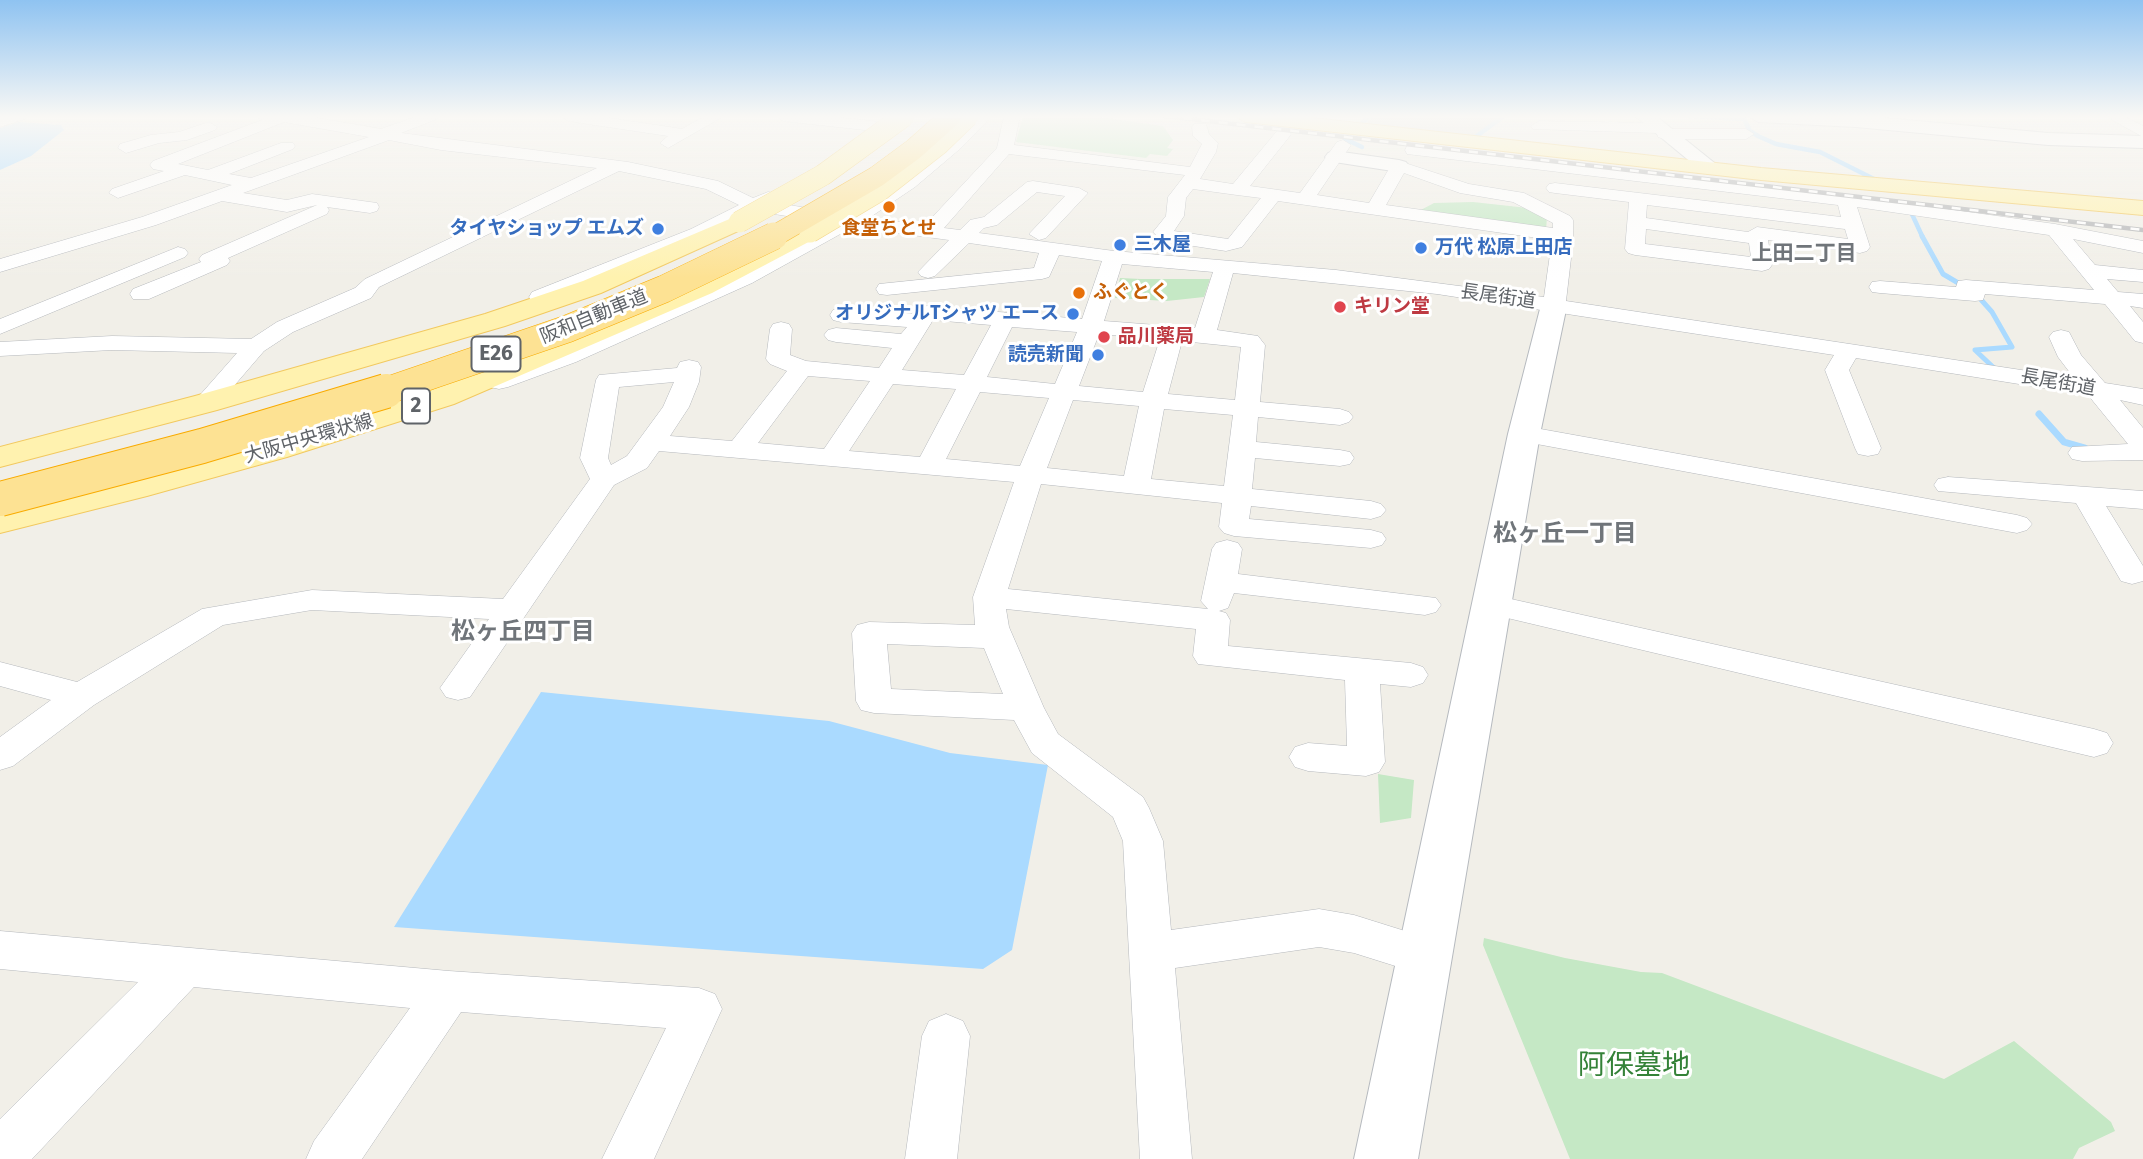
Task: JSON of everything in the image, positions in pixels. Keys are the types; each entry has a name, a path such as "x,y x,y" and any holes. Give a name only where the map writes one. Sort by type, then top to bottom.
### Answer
{"highway":[{"name":"阪和自動車道","path":"0,477 194,428 336,387 540,320 705,252 810,197 853,170"},
{"name":"阪和自動車道","path":"0,499 202,446 342,405 468,365 567,329 722,263 806,220 885,170"}],"main road":[{"path":"0,457 380,354 495,320 592,287 747,214 830,170"},
{"name":"大阪中央環状線","path":"0,522 135,489 275,450 443,397 704,286 810,232 879,191 906,170"},
{"path":"1723,170 2143,208"}],"street":[{"path":"169,170 187,179"},
{"path":"118,193 223,170"},
{"path":"0,266 180,210 291,170"},
{"path":"206,403 256,346 285,327 363,293 372,283 614,170"},
{"name":"長尾街道","path":"642,170 712,185 747,214 850,220 964,237 1045,241 1114,257 1336,276 1554,305 1997,372 2143,397"},
{"path":"747,214 813,170"},
{"path":"443,397 481,388 568,357 745,279 850,220 925,170"},
{"path":"930,232 986,170"},
{"path":"1099,185 1116,170"},
{"path":"1158,170 1237,190 1550,233 1563,239"},
{"path":"1191,170 1186,176 1178,198 1175,216 1163,232 1168,236 1235,243 1273,195"},
{"path":"1237,190 1253,170"},
{"path":"1305,199 1325,170"},
{"path":"1375,209 1397,170"},
{"path":"1386,1159 1524,434 1554,305 1563,239 1563,220 1530,202 1512,195 1459,187 1411,170"},
{"path":"1448,170 1464,177 1854,224"},
{"path":"1590,170 1845,200 2054,230 2143,247"},
{"path":"209,175 254,184"},
{"path":"180,210 144,204 187,179"},
{"path":"887,289 1042,274 1045,241 1055,216 1079,193 1033,186 990,221 977,224 928,272"},
{"path":"222,195 287,206 312,199 370,207"},
{"path":"1638,198 1635,249 1762,265 1758,233 1860,247 1845,200"},
{"path":"141,294 336,202"},
{"path":"1003,209 1055,216"},
{"path":"1637,222 1809,253"},
{"path":"2054,230 2112,298 2138,312"},
{"path":"152,248 243,265"},
{"path":"1649,251 1650,276"},
{"path":"0,327 178,253"},
{"path":"1114,257 1091,326 1030,475 989,597 992,627 1026,708 1045,743 1129,808 1143,841 1166,1159"},
{"path":"1204,336 1225,266"},
{"path":"2089,271 2143,276"},
{"path":"1880,287 1975,295 1966,286 2112,298"},
{"path":"1993,304 2138,312"},
{"path":"2138,312 2143,337"},
{"path":"832,457 927,313 1250,341 1253,345 1248,409 1234,527 1371,524"},
{"path":"929,466 1005,319"},
{"path":"907,342 839,325 921,321"},
{"path":"781,329 778,359 803,368 1340,417"},
{"path":"1136,485 1153,401 1173,334"},
{"path":"2061,337 2070,357 2100,391 2137,450 2143,481"},
{"path":"0,349 112,343 256,346"},
{"path":"1848,351 1837,370 1868,448"},
{"path":"741,447 803,368"},
{"path":"458,688 604,479 637,462 652,442 676,407 689,370 608,380 594,458 604,479"},
{"path":"1524,434 2017,524"},
{"path":"652,442 741,447 1238,497"},
{"path":"1243,449 1340,458"},
{"path":"2082,453 2137,450"},
{"path":"1948,485 2143,500"},
{"path":"2086,496 2132,574"},
{"path":"1227,549 1210,656 1411,676"},
{"path":"1221,582 1424,605"},
{"path":"989,597 1214,620"},
{"path":"0,756 81,696 214,616 312,600 512,610"},
{"path":"1493,605 2094,743"},
{"path":"997,637 869,633 874,701 1026,708"},
{"path":"1308,757 1366,762 1362,671"},
{"path":"0,674 81,696"},
{"path":"1149,953 1319,928 1354,934 1424,956"},
{"path":"0,950 449,991 699,1009 628,1159"},
{"path":"0,1155 183,968"},
{"path":"332,1159 449,991"},
{"path":"931,1159 946,1036"}],"green space":[{"path":"1473,202 1528,208 1547,217 1546,230 1417,212 1434,203"},
{"path":"1120,278 1210,279 1204,297 1167,301 1115,298"},
{"path":"1378,774 1414,780 1411,818 1380,823"},
{"name":"阿保墓地","path":"1484,938 1565,958 1641,972 1662,973 1944,1079 2014,1041 2111,1122 2115,1131 2079,1148 2073,1159 1570,1159 1483,945"}],"water":[{"path":"541,692 829,721 950,753 1048,765 1012,950 983,969 394,927"}],"waterway":[{"path":"1856,170 1876,180"},
{"path":"1911,212 1922,237"},
{"path":"1922,237 1943,274 1965,287"},
{"path":"1976,294 1992,312 2012,347 1975,350 1994,368"},
{"path":"2039,414 2064,442 2085,448"}],"railway":[{"path":"1629,170 2143,230"}],"place":[{"name":"食堂ちとせ","path":"889,207"},
{"name":"タイヤショップ エムズ","path":"658,229"},
{"name":"三木屋","path":"1120,245"},
{"name":"万代 松原上田店","path":"1421,248"},
{"name":"ふぐとく","path":"1079,293"},
{"name":"キリン堂","path":"1340,307"},
{"name":"オリジナルTシャツ エース","path":"1073,314"},
{"name":"品川薬局","path":"1104,337"},
{"name":"読売新聞","path":"1098,355"}],"district":[{"name":"上田二丁目","path":"1804,254"},
{"name":"松ヶ丘一丁目","path":"1565,534"},
{"name":"松ヶ丘四丁目","path":"523,632"}]}
